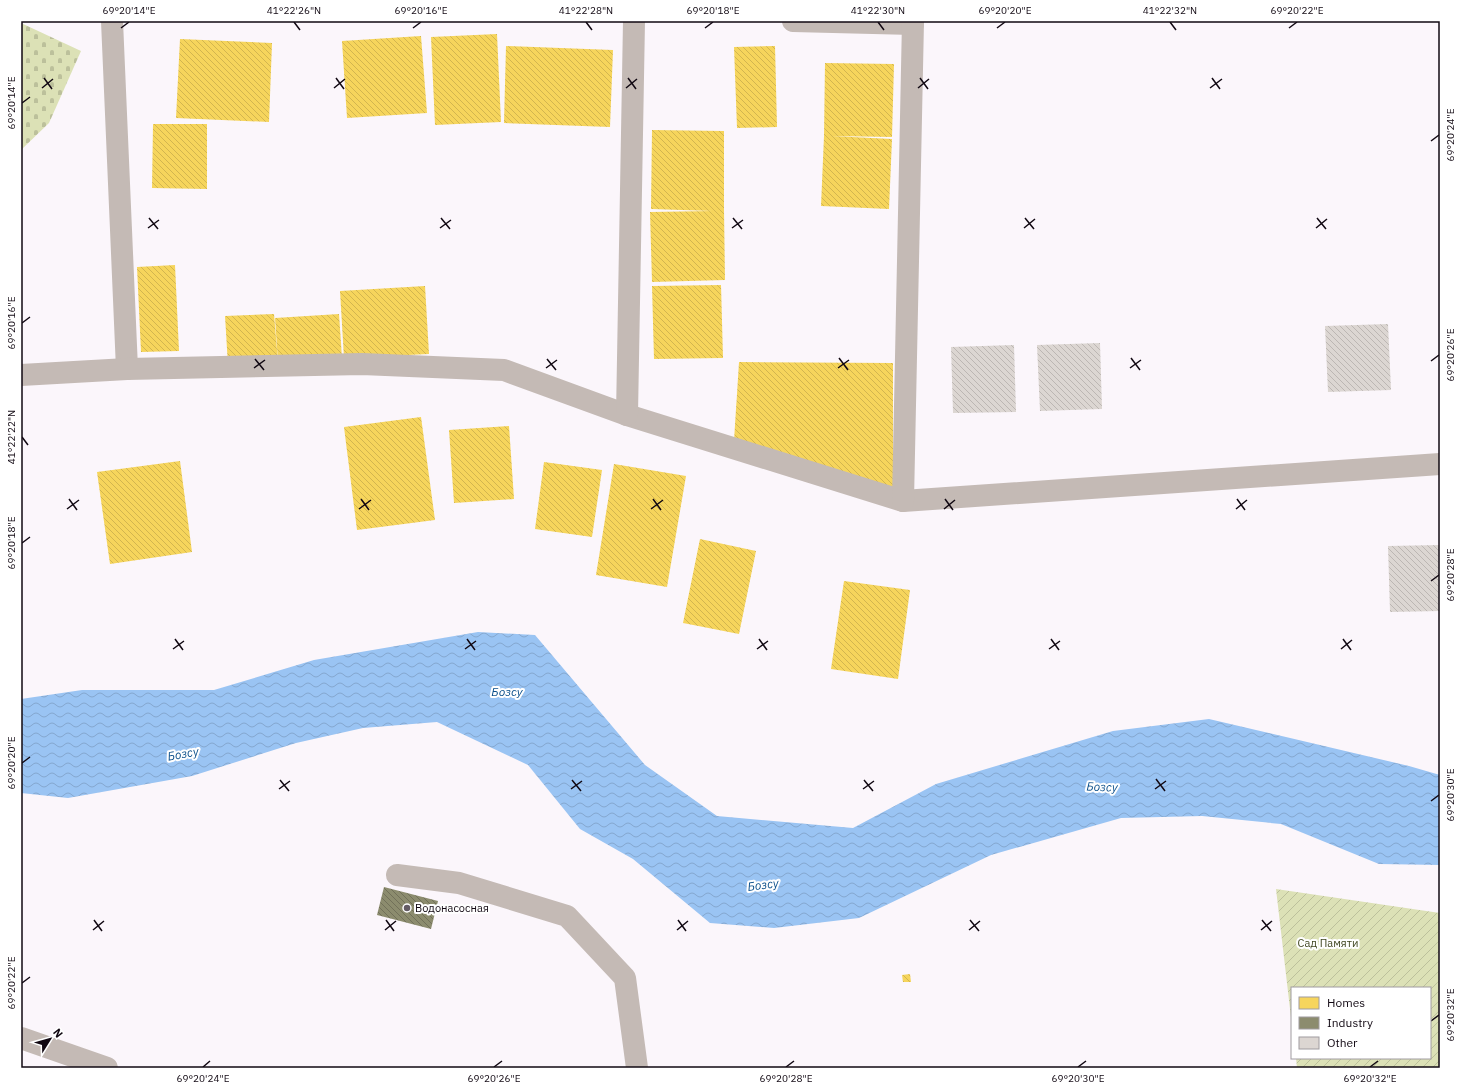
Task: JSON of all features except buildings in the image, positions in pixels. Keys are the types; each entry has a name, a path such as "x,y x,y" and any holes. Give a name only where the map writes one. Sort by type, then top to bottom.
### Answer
{"street":[{"path":"112,21 128,369"},
{"path":"627,415 634,21"},
{"path":"793,21 913,22 903,501"},
{"path":"21,375 128,369 362,364 504,370 627,415 903,501 1440,464"},
{"path":"397,875 459,883 567,916 625,978 637,1068"},
{"path":"21,1038 107,1068"}],"green space":[{"path":"21,23 81,51 49,123 21,150"},
{"name":"Сад Памяти","path":"1276,889 1440,913 1440,1068 1297,1068 1296,1059 1431,1059 1431,987 1291,987 1291,1017"}],"water":[{"name":"Бозсу","path":"478,632 535,635 645,765 717,816 853,828 936,784 1113,731 1209,719 1409,766 1440,775 1440,865 1379,864 1281,824 1202,816 1121,818 991,855 859,918 774,928 710,923 633,859 580,829 528,765 437,722 363,728 296,743 192,776 68,798 21,793 21,699 82,690 214,690 314,660"}],"place":[{"name":"Водонасосная","path":"407,908"}]}
